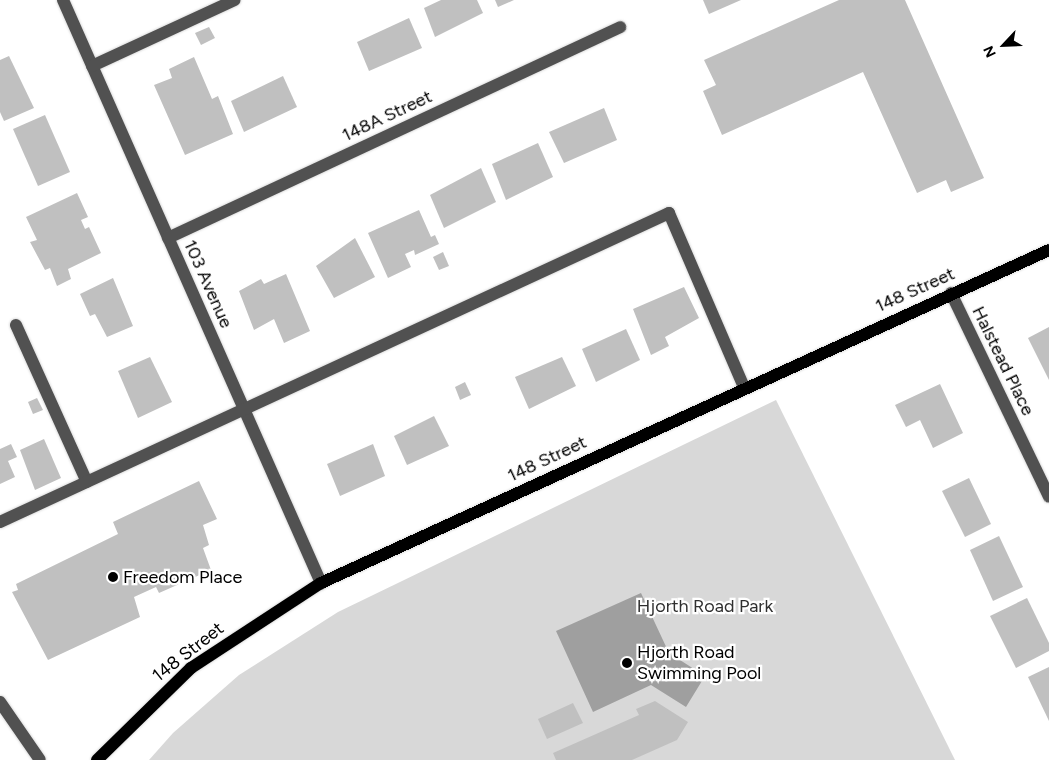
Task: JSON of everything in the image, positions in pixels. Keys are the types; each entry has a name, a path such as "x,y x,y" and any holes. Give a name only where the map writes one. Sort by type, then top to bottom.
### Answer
{"main road":[{"name":"148 Street","path":"97,760 191,668 321,583 744,387 1049,250"}],"street":[{"name":"103 Avenue","path":"63,0 321,583"},
{"path":"92,66 235,0"},
{"name":"148A Street","path":"168,238 620,27"},
{"path":"0,522 670,213 744,387"},
{"name":"Halstead Place","path":"951,293 1049,497"},
{"path":"16,325 87,482"},
{"path":"0,702 40,760"}],"green space":[{"name":"Hjorth Road Park","path":"776,400 955,760 149,760 173,733 239,675 338,612"}],"shaded area":[{"path":"641,593 669,653 705,676 686,707 651,685 593,712 556,631"}],"building":[{"path":"441,0 477,0 483,13 435,37 424,8"},
{"path":"495,0 514,0 498,7"},
{"path":"703,0 741,0 709,14"},
{"path":"839,0 905,0 984,178 951,192 946,180 917,193 863,72 722,135 703,91 716,85 704,60"},
{"path":"409,18 422,48 369,71 357,42"},
{"path":"209,27 215,38 201,45 195,33"},
{"path":"9,56 34,108 4,121 0,112 0,60"},
{"path":"194,57 212,99 218,96 233,134 185,155 154,85 172,78 169,69"},
{"path":"283,76 297,107 244,132 231,101"},
{"path":"604,108 617,140 564,163 549,132"},
{"path":"45,115 70,172 38,186 13,129"},
{"path":"538,143 553,177 506,200 492,164"},
{"path":"481,168 496,202 444,228 430,195"},
{"path":"77,193 88,217 81,220 85,229 89,227 101,253 68,269 71,279 57,286 50,268 45,270 30,242 37,240 26,217"},
{"path":"419,210 431,237 435,235 439,244 415,255 414,250 405,254 411,267 388,278 368,233"},
{"path":"355,238 375,277 334,298 316,266"},
{"path":"443,252 449,266 439,270 433,257"},
{"path":"286,274 310,331 284,343 274,319 254,330 239,291 261,279 264,284"},
{"path":"113,278 133,326 107,337 95,314 90,316 80,294"},
{"path":"684,287 699,318 665,337 669,346 651,355 633,309"},
{"path":"1049,327 1049,380 1028,338"},
{"path":"626,329 640,360 596,382 582,349"},
{"path":"150,357 172,402 138,418 118,371"},
{"path":"562,357 576,386 529,409 515,377"},
{"path":"465,382 471,395 460,400 455,387"},
{"path":"940,384 963,433 933,448 920,420 906,427 895,405"},
{"path":"37,398 43,410 33,414 28,402"},
{"path":"434,416 449,446 407,465 394,436"},
{"path":"44,439 61,478 35,490 20,450"},
{"path":"11,444 17,457 8,461 15,477 0,484 0,449"},
{"path":"373,444 385,476 340,496 327,464"},
{"path":"969,478 991,524 965,537 942,491"},
{"name":"Freedom Place","path":"199,481 217,519 203,525 209,545 203,548 211,570 159,593 156,587 134,597 140,617 48,660 12,592 18,590 16,584 118,534 113,522"},
{"path":"999,536 1023,587 993,601 970,550"},
{"path":"1027,598 1049,643 1049,651 1016,668 990,616"},
{"path":"1049,667 1049,721 1028,677"},
{"path":"655,701 688,722 677,740 632,760 556,760 553,753 639,715 636,709"},
{"path":"573,703 583,723 547,739 538,719"}],"place":[{"name":"Freedom Place","path":"113,577"},
{"name":"Hjorth Road Swimming Pool","path":"627,663"}]}
